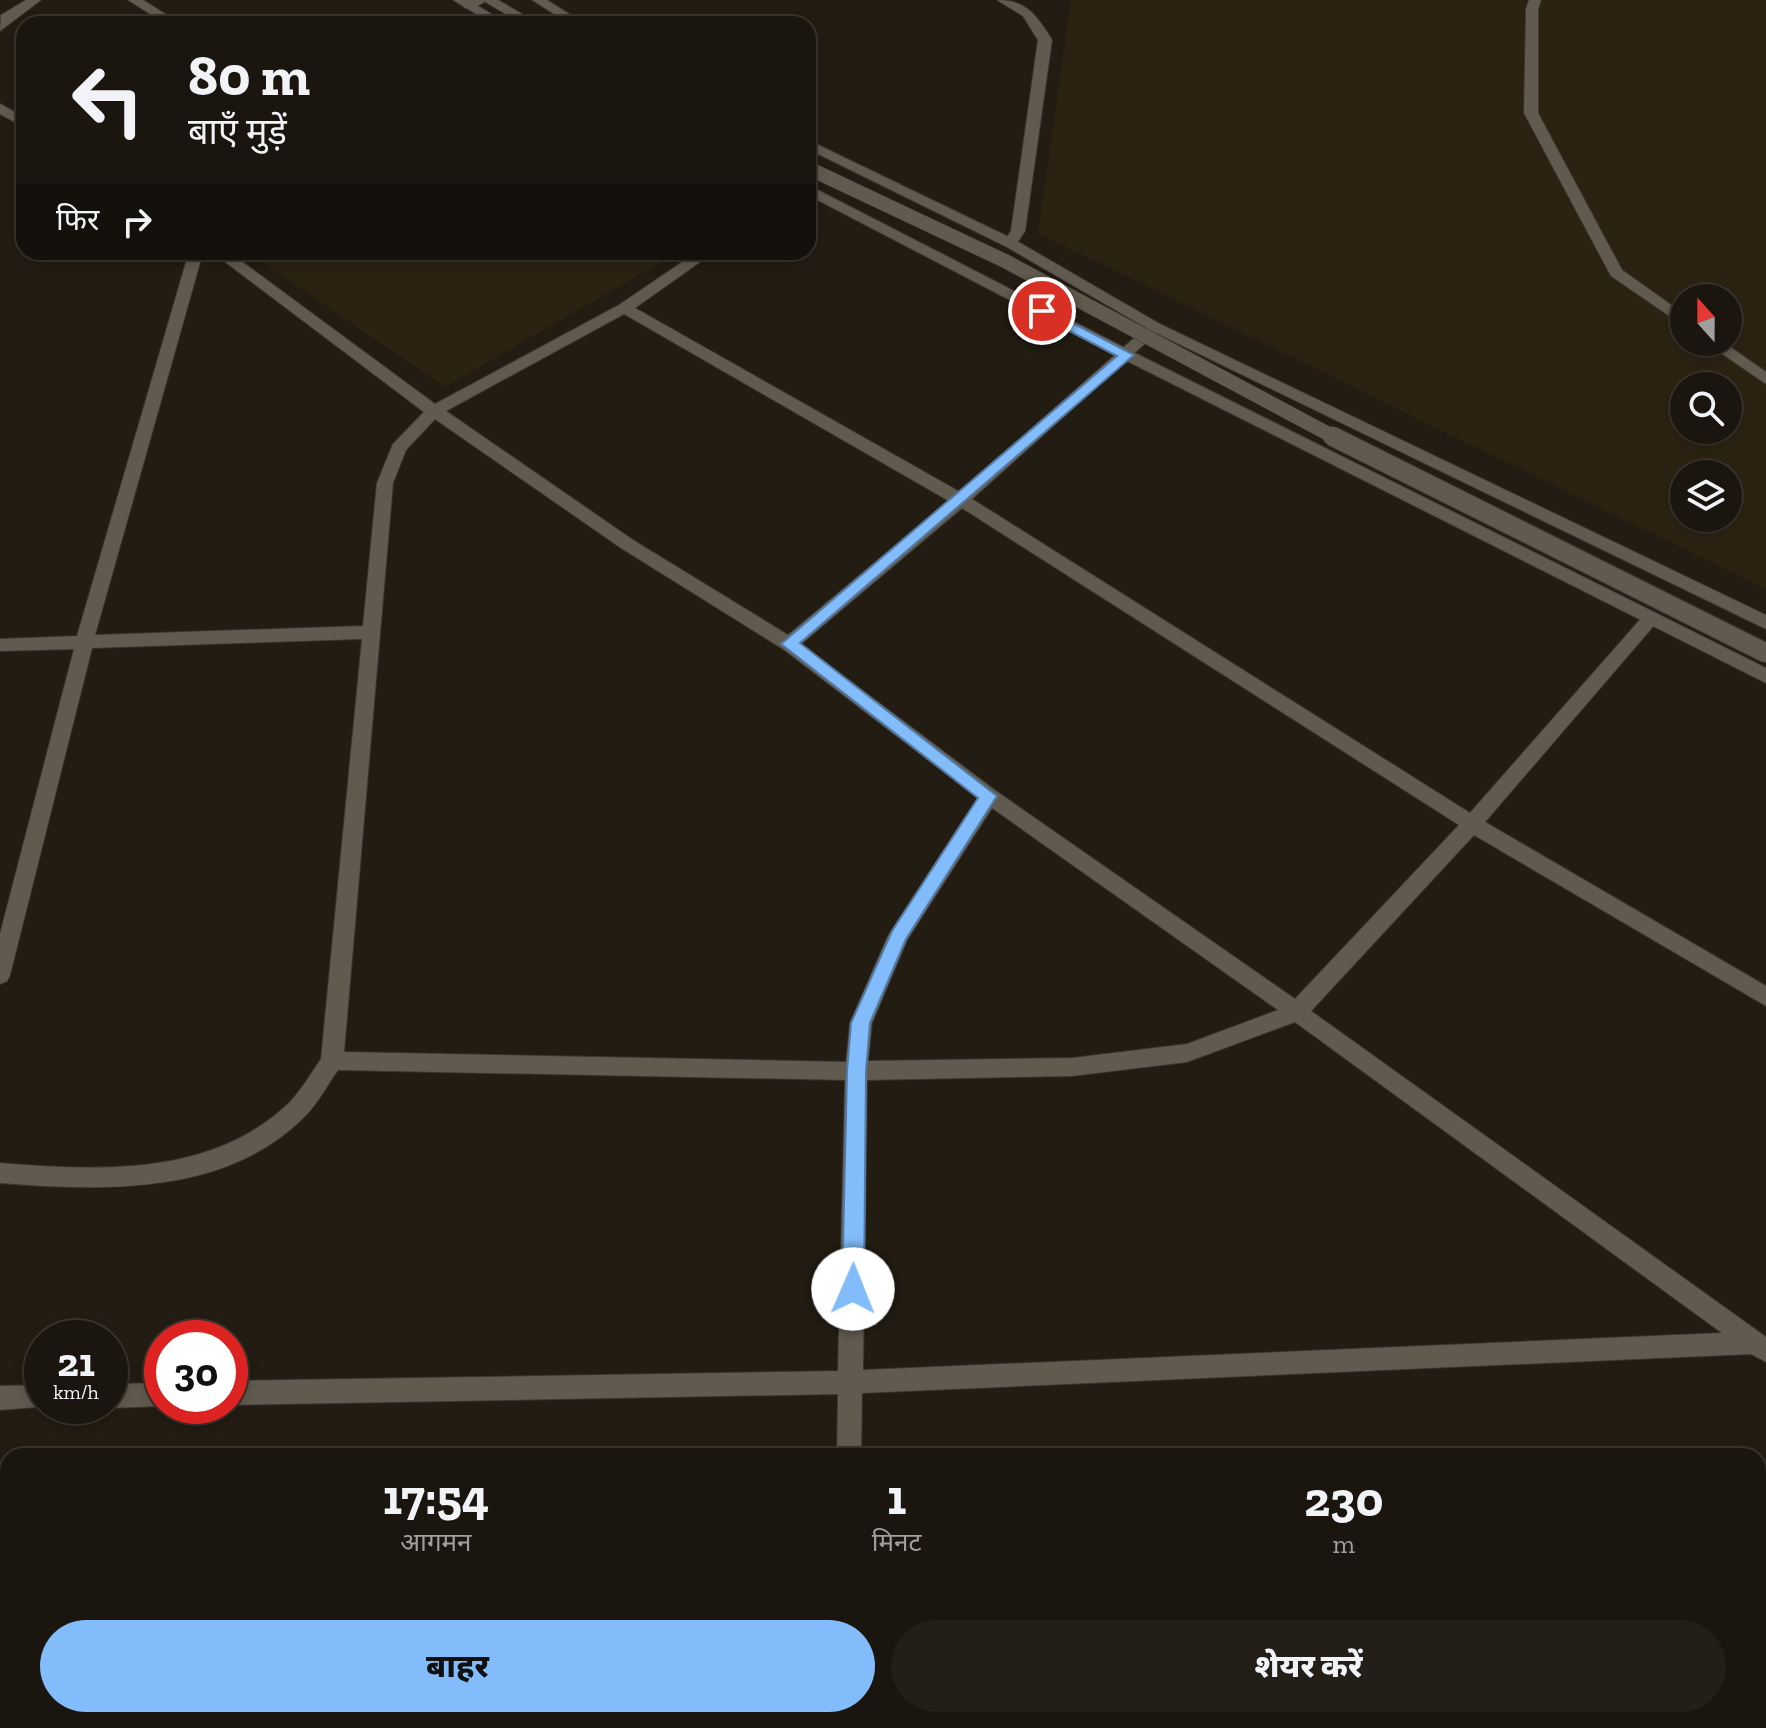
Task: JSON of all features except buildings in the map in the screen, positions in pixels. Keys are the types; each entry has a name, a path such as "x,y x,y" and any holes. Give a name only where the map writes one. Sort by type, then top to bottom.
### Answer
{"street":[{"path":"0,27 6,18 35,0"},
{"path":"134,0 161,16"},
{"path":"538,0 565,16"},
{"path":"1003,0 1028,13 1045,40 1018,231 1010,243"},
{"path":"1535,0 1531,113 1616,273 1670,311"},
{"path":"475,1 493,16"},
{"path":"475,1 513,16"},
{"path":"816,148 1010,243 1155,327 1766,623"},
{"path":"816,172 1005,261 1299,420 1766,653"},
{"path":"816,193 1127,355 1766,676"},
{"path":"0,975 85,640 194,260"},
{"path":"230,260 434,411 627,544 789,644 989,796 1297,1012 1760,1347"},
{"path":"0,1173 139,1179 237,1154 296,1110 332,1061 385,483 399,448 434,411 624,308 695,260"},
{"path":"624,308 961,500 1472,824 1766,997"},
{"path":"789,644 961,500 1155,327"},
{"path":"1733,356 1766,379"},
{"path":"332,1061 856,1071 1072,1067 1187,1053 1297,1012 1472,824 1651,618"},
{"path":"0,645 372,632"},
{"path":"849,1448 856,1071 861,1023 898,936 989,796"},
{"path":"248,1393 852,1382 1760,1347"},
{"path":"0,1398 24,1397"}],"shaded area":[{"path":"1071,0 1766,0 1766,589 1038,233"},
{"path":"259,260 665,260 445,387"}],"route":[{"path":"853,1289 856,1071 861,1023 898,936 989,796 789,644 1127,355 1042,311"}]}
